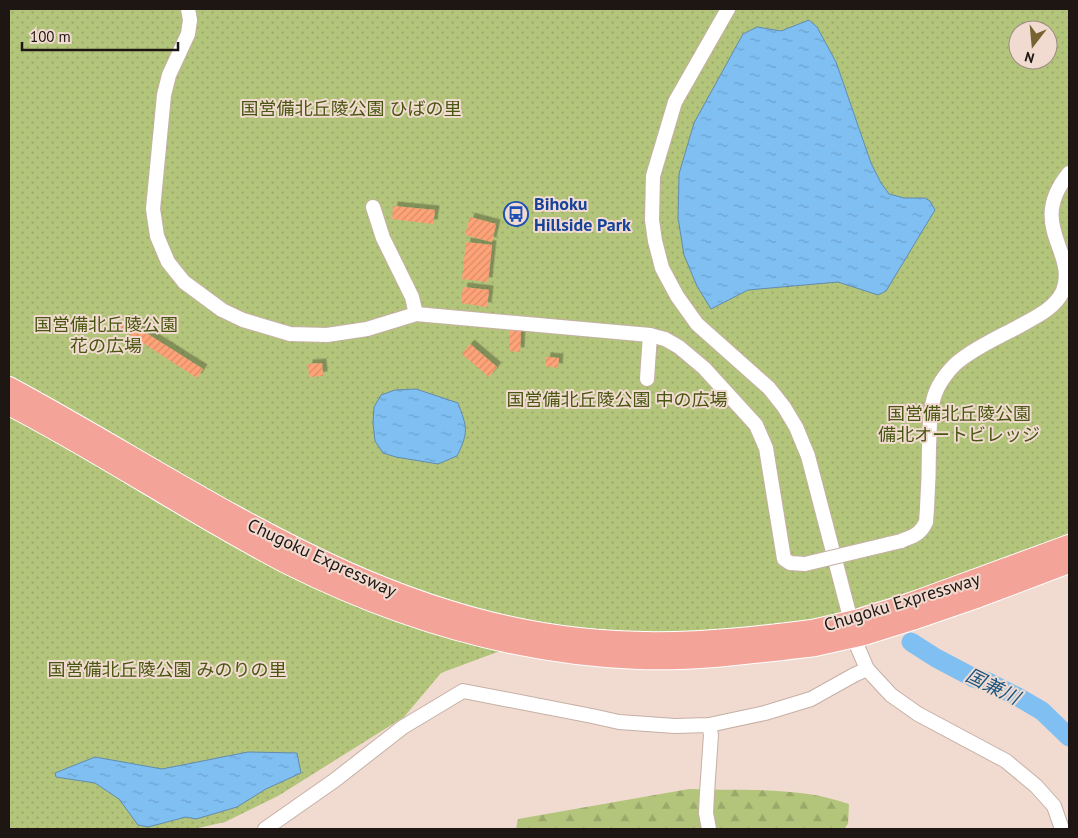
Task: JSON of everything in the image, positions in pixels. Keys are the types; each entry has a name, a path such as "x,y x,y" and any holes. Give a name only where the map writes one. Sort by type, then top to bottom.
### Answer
{"highway":[{"name":"Chugoku Expressway","path":"9,387 295,549 375,585 454,613 515,628 560,636 640,642 701,642 755,638 814,638 864,635 910,612 1069,545"},
{"name":"Chugoku Expressway","path":"9,404 54,428 287,563 386,607 448,628 510,644 576,654 639,659 755,654 814,638"},
{"name":"Chugoku Expressway","path":"910,612 979,597 1069,562"}],"street":[{"path":"188,9 190,20 188,34 169,75 164,95 153,209 158,236 168,262 184,282 232,316 290,334 327,334 367,329 416,314 650,335 664,339 685,352 704,368 756,425 766,448 784,559 790,563 805,564 901,541 922,531 926,522 930,418 934,396 945,376 961,358 1049,308 1062,293 1066,283 1067,270 1053,225 1052,213 1060,184 1069,173"},
{"path":"728,9 675,102 653,176 652,220 662,268 677,296 697,324 769,388 784,407 796,427 808,456 858,648 867,670 891,695 918,714 1014,768 1036,786 1054,806 1062,829"},
{"path":"373,207 382,238 412,297 416,314"},
{"path":"647,379 650,335"},
{"path":"265,829 335,780 403,727 463,691 619,722 675,726 710,725 765,713 811,699 854,675 867,670"},
{"path":"709,829 706,813 710,725"}],"green space":[{"path":"9,9 1069,9 1069,533 954,578 811,622 745,631 643,635 561,628 441,673 404,717 278,796 225,822 194,829 9,829"},
{"path":"689,789 770,790 830,798 849,804 848,824 844,829 516,829 518,819"}],"water":[{"path":"809,20 817,27 836,62 871,163 881,183 889,194 904,198 925,198 930,201 935,210 886,291 878,295 838,282 748,290 711,309 697,286 684,255 678,218 679,174 694,123 743,34 757,27 781,31"},
{"path":"416,389 458,403 465,424 465,435 457,456 438,464 396,457 383,453 375,441 374,407 381,395 395,390"},
{"path":"248,752 297,753 301,773 266,789 237,807 196,819 186,817 148,827 138,825 119,799 95,783 56,777 55,773 95,757 162,769"}],"building":[{"path":"393,206 435,210 433,224 392,219"},
{"path":"470,217 496,224 492,242 465,235"},
{"path":"466,242 492,245 488,282 462,279"},
{"path":"463,287 489,290 487,307 461,303"},
{"path":"124,319 203,369 197,378 118,327"},
{"path":"510,329 521,330 520,352 509,351"},
{"path":"470,344 497,367 489,377 462,354"},
{"path":"546,357 559,358 558,368 545,366"},
{"path":"322,363 323,376 309,377 308,364"}],"waterway":[{"name":"国兼川","path":"911,642 936,658 974,678 988,682 1042,711 1069,737"}],"place":[{"name":"Bihoku Hillside Park","path":"516,214"}],"park label":[{"name":"国営備北丘陵公園 ひばの里","path":"351,109"},
{"name":"国営備北丘陵公園 花の広場","path":"106,335"},
{"name":"国営備北丘陵公園 中の広場","path":"617,400"},
{"name":"国営備北丘陵公園 備北オートビレッジ","path":"959,424"},
{"name":"国営備北丘陵公園 みのりの里","path":"167,670"}]}
